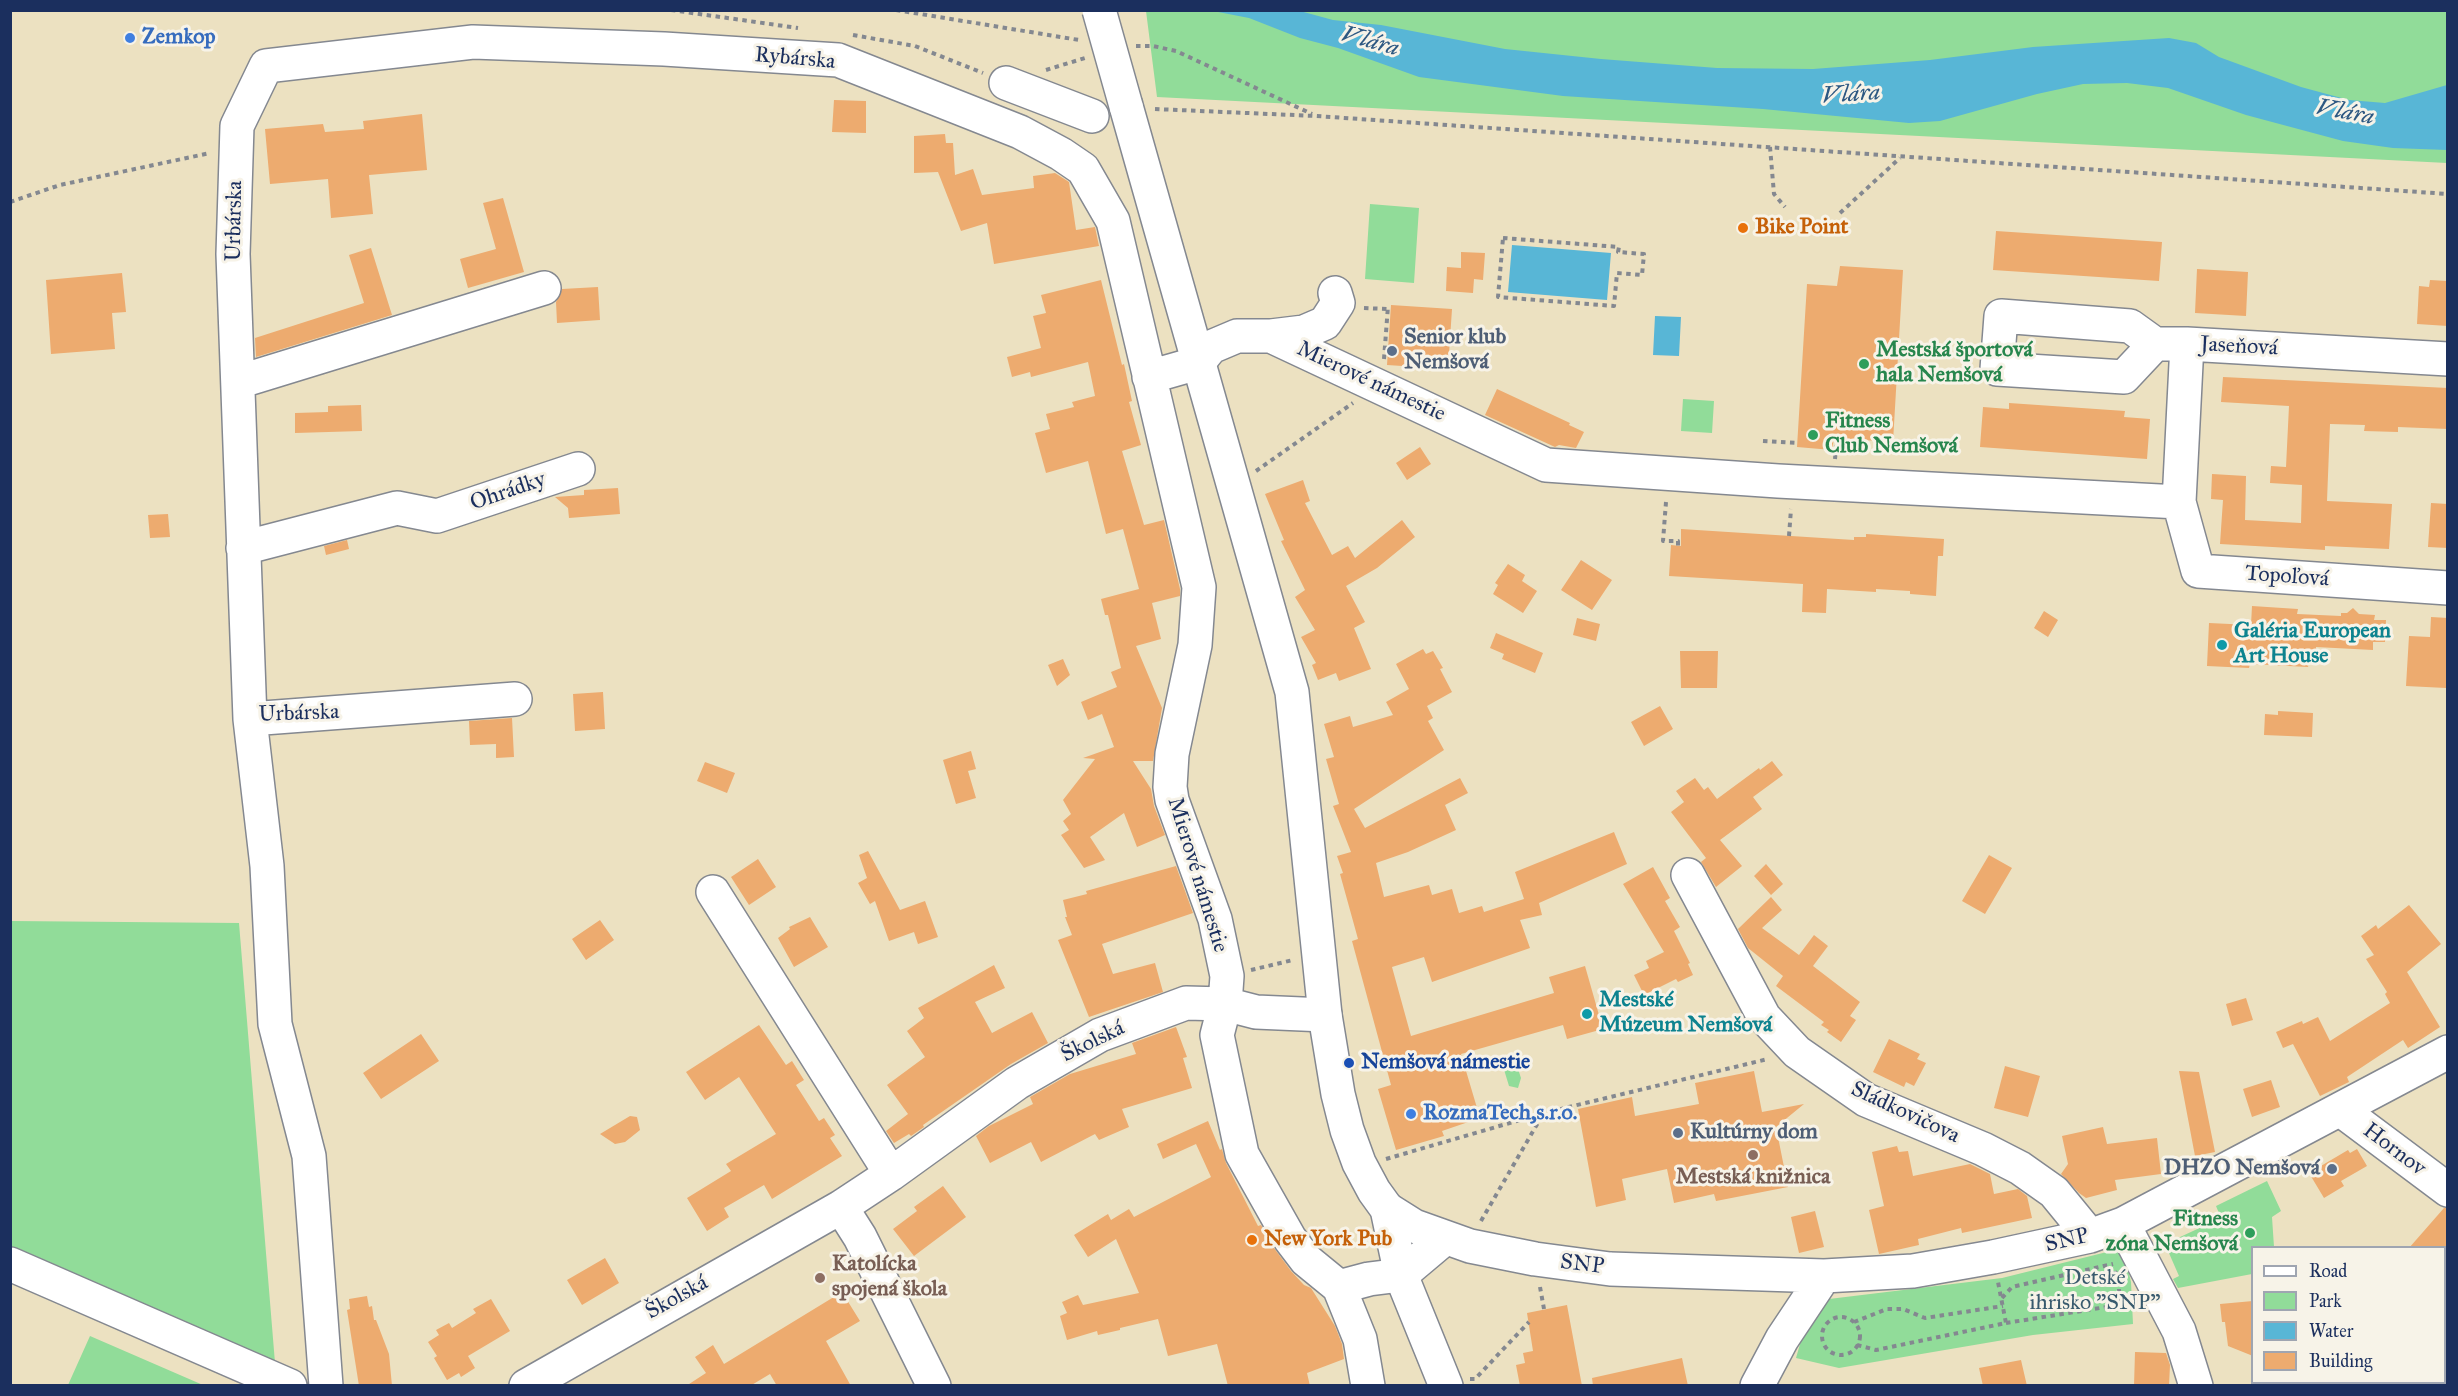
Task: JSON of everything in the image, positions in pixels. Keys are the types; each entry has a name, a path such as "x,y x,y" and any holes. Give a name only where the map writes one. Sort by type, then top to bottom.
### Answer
{"street":[{"path":"1099,10 1136,107 1198,363 1292,692 1325,1015 1338,1094 1347,1130 1359,1163 1387,1209 1401,1275 1457,1382"},
{"name":"Rybárska","path":"266,66 473,42 664,49 838,60 1020,132 1083,169 1113,221 1149,377"},
{"name":"Urbárska","path":"266,66 237,126 233,254 250,719 515,699"},
{"path":"1006,83 1046,85 1092,116"},
{"path":"1046,85 1061,124 1061,154"},
{"path":"238,382 544,288"},
{"path":"1271,336 1304,332 1325,323 1338,303 1335,293"},
{"name":"Mierové námestie","path":"1368,1386 1360,1339 1333,1282 1306,1260 1290,1239 1242,1154 1217,1035 1226,990 1215,919 1172,800 1170,787 1173,754 1195,645 1200,596 1149,377 1198,363 1211,347 1238,336 1271,336 1546,465 1778,481 2179,502"},
{"path":"2155,344 2187,344"},
{"name":"Jaseňová","path":"2179,502 2187,344 2448,359"},
{"name":"Ohrádky","path":"243,548 397,508 437,516 578,469"},
{"name":"Topoľová","path":"2179,502 2198,572 2448,588"},
{"path":"250,719 267,866 275,1024 309,1156 326,1386"},
{"name":"Sládkovičova","path":"1688,875 1764,1017 1797,1052 1866,1100 1983,1149 2020,1168 2054,1192 2090,1236"},
{"path":"713,892 891,1174"},
{"name":"Školská","path":"526,1386 841,1207 891,1174 1017,1083 1100,1035 1186,1002 1226,990 1256,1012 1325,1015"},
{"name":"SNP","path":"1387,1209 1404,1221 1460,1235 1470,1246 1534,1259 1610,1269 1824,1276 1913,1271 2090,1236 2123,1224 2448,1052"},
{"name":"Hornov","path":"2341,1110 2448,1190"},
{"path":"841,1207 860,1236 934,1386"},
{"path":"2123,1224 2179,1331 2196,1386"},
{"path":"1333,1282 1401,1275 1460,1235"},
{"path":"10,1264 290,1386"},
{"path":"1757,1386 1782,1339 1824,1276"}],"path":[{"path":"896,10 1091,42"},
{"path":"1125,47 1153,46 1176,51 1316,116"},
{"path":"1046,85 1094,55"},
{"path":"1136,107 1316,116 2448,194"},
{"path":"10,202 60,185 237,146"},
{"path":"1770,147 1774,194 1785,207"},
{"path":"1840,213 1901,157"},
{"path":"1503,238 1619,247 1618,252 1644,254 1642,275 1617,273 1614,306 1498,297 1503,238"},
{"path":"1256,472 1380,386 1388,306"},
{"path":"1763,441 1797,443"},
{"path":"1666,502 1663,541 1678,541 1678,546"},
{"path":"1226,990 1304,957"},
{"path":"1382,1160 1544,1113 1797,1052"},
{"path":"1460,1235 1544,1113"},
{"path":"1993,1257 2006,1323"},
{"path":"1857,1345 1876,1350 2006,1323 2119,1305 2118,1284 2113,1264 2012,1287 2002,1298"},
{"path":"2118,1284 2153,1279"},
{"path":"1539,1281 1544,1309"},
{"path":"1854,1322 1887,1309 1903,1309 1925,1318 2003,1306"},
{"path":"1843,1317 1854,1322 1859,1332 1857,1345 1850,1352 1837,1354 1826,1347 1823,1342 1823,1329 1831,1320 1843,1317"},
{"path":"1457,1382 1475,1379 1529,1322"}],"green space":[{"path":"1146,11 2447,11 2447,163 1157,97"},
{"path":"1370,204 1419,208 1414,283 1365,279"},
{"path":"1683,399 1714,401 1712,433 1681,431"},
{"path":"11,921 239,923 275,1363 11,1249"},
{"path":"1507,1055 1514,1057 1521,1078 1518,1088 1509,1086 1502,1063 1503,1057"},
{"name":"Fitness zóna Nemšová","path":"2267,1181 2281,1211 2272,1217 2274,1246 2251,1246 2251,1274 2178,1288 2173,1279 2179,1276 2165,1244 2221,1218 2216,1206"},
{"name":"Detské ihrisko \"SNP\"","path":"2123,1248 2131,1282 2133,1324 2033,1335 1839,1368 1796,1358 1804,1330 1829,1299 2002,1278"},
{"path":"90,1336 203,1385 68,1385"}],"water":[{"name":"Vlára","path":"1213,11 1300,11 1333,20 1381,25 1505,49 1717,68 1813,69 1930,60 2033,47 2169,38 2196,43 2219,57 2301,87 2349,100 2385,103 2447,85 2447,150 2393,148 2343,141 2246,115 2168,88 2127,83 2083,84 2037,94 1940,121 1909,123 1763,109 1563,96 1419,77 1338,48 1300,38 1249,18"},
{"path":"1512,245 1611,253 1607,300 1508,292"},
{"path":"1655,316 1681,317 1679,356 1653,355"}],"building":[{"path":"834,100 866,101 866,133 832,132"},
{"path":"422,114 427,170 369,175 373,214 331,218 328,179 270,184 265,129 323,124 325,132 364,129 363,121"},
{"path":"945,134 946,143 953,143 955,175 973,169 982,195 1034,188 1033,176 1055,173 1069,182 1076,230 1095,227 1099,246 994,264 987,223 961,231 938,172 914,173 914,136"},
{"path":"503,198 524,272 468,288 460,259 496,249 483,203"},
{"path":"1996,231 2162,242 2159,281 1993,270"},
{"path":"371,248 392,315 256,357 255,338 364,303 349,255"},
{"path":"1461,252 1485,253 1483,280 1474,279 1473,293 1446,291 1447,267 1461,268"},
{"path":"1840,266 1903,270 1893,442 1834,438 1832,450 1797,447 1807,284 1837,286"},
{"path":"2197,269 2248,272 2246,316 2195,313"},
{"path":"122,273 126,312 112,313 115,349 51,354 46,280"},
{"path":"1101,280 1122,365 1124,364 1132,401 1129,402 1141,445 1122,451 1144,525 1164,520 1180,596 1152,603 1161,639 1136,646 1162,708 1153,761 1133,761 1151,789 1154,806 1165,835 1137,847 1124,813 1090,837 1105,860 1084,868 1061,835 1069,830 1063,821 1071,814 1063,800 1095,759 1083,758 1114,747 1102,714 1088,720 1081,702 1117,687 1111,672 1121,668 1108,615 1105,615 1101,599 1139,589 1123,529 1106,534 1088,461 1046,473 1035,433 1050,429 1046,414 1074,407 1072,402 1095,396 1088,362 1031,377 1030,372 1012,377 1007,357 1041,348 1033,316 1046,313 1041,295"},
{"path":"2430,280 2448,281 2448,326 2417,324 2419,286 2429,287"},
{"path":"598,287 600,320 557,323 556,302 562,289"},
{"path":"1391,305 1452,309 1448,369 1387,365"},
{"path":"2223,377 2448,388 2448,429 2398,427 2398,432 2364,431 2365,425 2330,424 2327,501 2392,504 2389,549 2325,546 2325,550 2220,544 2223,500 2211,499 2212,474 2246,476 2245,520 2301,523 2302,485 2270,483 2271,466 2286,467 2289,406 2221,402"},
{"path":"1497,389 1570,423 1569,425 1584,432 1576,448 1559,445 1555,447 1485,415"},
{"path":"2009,403 2125,411 2124,417 2150,419 2147,459 1980,447 1983,407 2009,409"},
{"path":"361,405 362,431 295,433 295,413 328,412 328,406"},
{"path":"1420,447 1431,464 1407,480 1396,463"},
{"path":"1303,480 1310,501 1305,503 1332,555 1348,546 1355,558 1402,520 1415,537 1377,568 1346,586 1365,622 1354,628 1371,669 1339,681 1336,673 1318,680 1312,665 1316,663 1301,637 1315,630 1295,597 1305,590 1281,541 1284,540 1265,494"},
{"path":"618,488 620,514 569,518 568,508 555,497 584,495 584,490"},
{"path":"2431,503 2448,504 2448,548 2428,547"},
{"path":"168,514 170,537 150,538 148,515"},
{"path":"1681,529 1854,540 1854,537 1866,537 1866,534 1944,539 1943,556 1938,556 1936,596 1910,594 1910,591 1876,589 1876,592 1827,589 1826,613 1802,612 1803,584 1669,576 1671,545 1681,546"},
{"path":"347,540 349,549 326,555 324,546"},
{"path":"1581,560 1612,580 1592,610 1561,590"},
{"path":"1508,564 1525,575 1522,581 1537,591 1523,613 1493,594 1498,585 1495,583"},
{"path":"2252,606 2298,609 2297,614 2341,616 2341,613 2347,613 2353,608 2359,614 2375,615 2374,620 2386,620 2385,642 2373,642 2373,650 2316,647 2316,663 2309,663 2308,667 2250,664 2249,668 2207,666 2209,623 2251,625"},
{"path":"2044,611 2058,620 2048,637 2034,628"},
{"path":"2431,617 2448,618 2446,688 2406,686 2409,636 2430,637"},
{"path":"1577,618 1600,624 1596,641 1573,635"},
{"path":"1496,633 1543,653 1535,673 1502,659 1504,654 1490,648"},
{"path":"1423,649 1426,654 1433,651 1443,668 1440,669 1452,692 1427,706 1433,718 1428,721 1444,750 1354,809 1365,828 1460,778 1468,793 1445,805 1456,830 1408,852 1376,863 1384,897 1429,885 1432,895 1452,889 1459,913 1482,906 1484,912 1524,899 1515,872 1614,832 1627,864 1539,903 1542,915 1520,920 1530,948 1432,982 1424,957 1392,967 1411,1036 1554,993 1549,977 1585,966 1603,1029 1567,1039 1563,1025 1461,1054 1480,1118 1442,1131 1444,1136 1396,1150 1378,1089 1391,1085 1352,941 1358,939 1340,874 1343,873 1337,856 1351,852 1333,806 1339,804 1326,759 1334,757 1324,724 1350,716 1353,727 1393,715 1386,702 1409,689 1396,664"},
{"path":"1680,651 1718,651 1717,688 1681,688"},
{"path":"1063,659 1070,675 1057,686 1048,665"},
{"path":"603,692 605,729 575,731 573,694"},
{"path":"1660,706 1673,729 1644,746 1631,722"},
{"path":"2278,711 2313,713 2312,737 2264,735 2265,714 2278,715"},
{"path":"512,718 514,757 496,758 496,744 470,745 469,721"},
{"path":"971,751 976,769 968,771 976,798 956,804 943,760"},
{"path":"1772,761 1783,775 1753,797 1762,809 1720,840 1742,866 1716,887 1701,862 1706,858 1671,812 1684,802 1676,791 1695,778 1704,790 1708,787 1717,799"},
{"path":"705,762 735,773 727,793 697,781"},
{"path":"868,851 900,910 925,901 938,937 918,944 914,932 889,941 875,901 870,904 858,883 867,878 859,855"},
{"path":"1989,855 2012,868 1985,914 1962,901"},
{"path":"758,859 776,887 749,905 731,877"},
{"path":"1766,864 1783,884 1771,895 1754,876"},
{"path":"1176,866 1193,913 1102,944 1113,974 1155,963 1163,992 1089,1017 1058,940 1072,935 1065,917 1067,917 1063,900 1087,894 1086,891"},
{"path":"1653,867 1670,898 1665,901 1680,927 1674,931 1690,963 1688,964 1693,975 1678,982 1676,979 1644,995 1634,975 1649,968 1646,961 1664,952 1623,884"},
{"path":"1771,897 1782,910 1762,928 1799,955 1814,935 1828,946 1813,966 1860,1002 1850,1016 1856,1020 1841,1042 1821,1025 1824,1022 1776,986 1783,976 1748,948 1738,929"},
{"path":"2409,905 2441,944 2407,972 2440,1027 2408,1048 2403,1040 2347,1077 2349,1082 2320,1096 2293,1044 2283,1048 2276,1032 2318,1017 2330,1041 2390,1003 2385,994 2387,992 2366,959 2374,955 2361,936 2376,925 2378,929"},
{"path":"810,917 828,947 794,967 778,938 790,929 789,927"},
{"path":"600,920 614,940 586,960 572,939"},
{"path":"994,965 1005,988 975,1002 992,1033 1032,1012 1048,1043 1011,1064 923,1125 924,1127 911,1136 909,1134 894,1143 886,1131 908,1114 887,1085 925,1057 907,1031 924,1018 918,1008"},
{"path":"2246,998 2253,1020 2232,1026 2226,1004"},
{"path":"759,1025 786,1065 792,1061 804,1080 796,1085 819,1121 824,1118 835,1135 830,1138 842,1156 772,1199 764,1185 724,1208 729,1217 707,1231 687,1198 731,1171 726,1164 776,1134 739,1077 705,1100 686,1072"},
{"path":"1176,1027 1187,1057 1183,1058 1192,1088 1122,1109 1129,1127 1099,1140 1095,1134 1041,1162 1031,1142 990,1163 976,1136 989,1126 1033,1104 1030,1097 1070,1074 1136,1054 1132,1043"},
{"path":"421,1034 439,1061 381,1099 363,1073"},
{"path":"1889,1039 1920,1054 1917,1059 1926,1063 1914,1086 1906,1082 1904,1087 1873,1072"},
{"path":"2005,1066 2040,1076 2028,1117 1994,1108"},
{"path":"1754,1071 1762,1112 1804,1104 1776,1127 1788,1187 1716,1201 1714,1194 1674,1203 1667,1169 1622,1179 1626,1200 1596,1207 1578,1109 1632,1097 1635,1116 1699,1104 1695,1083"},
{"path":"2179,1071 2199,1072 2215,1152 2195,1156"},
{"path":"2271,1080 2280,1107 2252,1117 2243,1089"},
{"path":"630,1116 637,1117 640,1130 625,1142 615,1144 600,1134"},
{"path":"1208,1121 1220,1150 1222,1149 1226,1163 1258,1226 1261,1225 1291,1271 1304,1285 1311,1288 1335,1326 1342,1344 1344,1359 1307,1373 1310,1386 1228,1386 1217,1344 1168,1356 1158,1319 1120,1328 1120,1330 1098,1335 1097,1331 1067,1340 1060,1316 1067,1313 1062,1302 1078,1295 1083,1305 1139,1293 1116,1239 1088,1257 1074,1235 1108,1214 1111,1220 1129,1209 1134,1217 1211,1177 1196,1144 1163,1159 1157,1144"},
{"path":"2103,1127 2107,1144 2157,1138 2161,1174 2115,1180 2117,1190 2086,1198 2079,1193 2061,1174 2068,1164 2062,1136"},
{"path":"1897,1146 1899,1152 1908,1151 1913,1176 1970,1164 1990,1174 1994,1194 2018,1189 2027,1196 2032,1218 1962,1233 1961,1228 1918,1239 1919,1245 1879,1254 1869,1210 1884,1206 1872,1152"},
{"path":"2357,1149 2367,1166 2341,1181 2344,1186 2324,1198 2309,1173 2348,1150 2350,1153"},
{"path":"943,1186 966,1217 914,1256 893,1229 917,1211 914,1207"},
{"path":"2444,1208 2448,1208 2448,1248 2446,1246 2411,1246"},
{"path":"1815,1211 1824,1247 1799,1253 1791,1217"},
{"path":"605,1258 619,1283 582,1305 567,1280"},
{"path":"842,1292 860,1321 826,1341 851,1386 777,1386 770,1374 750,1386 686,1386 706,1373 695,1357 713,1345 724,1364"},
{"path":"367,1296 369,1307 372,1306 374,1320 376,1320 389,1354 392,1386 359,1386 347,1310 350,1309 349,1299"},
{"path":"491,1299 510,1331 468,1356 475,1368 461,1377 459,1373 447,1380 428,1342 439,1335 436,1330 449,1323 452,1328 476,1313 473,1309"},
{"path":"2251,1301 2251,1355 2228,1346 2220,1304"},
{"path":"1567,1305 1582,1386 1520,1386 1516,1365 1525,1363 1523,1353 1533,1351 1527,1313"},
{"path":"2135,1352 2166,1353 2170,1365 2169,1386 2134,1386"},
{"path":"1682,1358 1688,1386 1593,1386 1592,1378"},
{"path":"2021,1360 2027,1386 1983,1386 1979,1368"}],"place":[{"name":"Zemkop","path":"130,38"},
{"name":"Bike Point","path":"1743,228"},
{"name":"Senior klub Nemšová","path":"1392,351"},
{"name":"Mestská športová hala Nemšová","path":"1864,364"},
{"name":"Fitness Club Nemšová","path":"1813,435"},
{"name":"Galéria European Art House","path":"2222,645"},
{"name":"Mestské Múzeum Nemšová","path":"1587,1014"},
{"name":"Nemšová námestie","path":"1349,1063"},
{"name":"RozmaTech,s.r.o.","path":"1411,1114"},
{"name":"Kultúrny dom","path":"1678,1133"},
{"name":"Mestská knižnica","path":"1753,1155"},
{"name":"DHZO Nemšová","path":"2332,1169"},
{"name":"Fitness zóna Nemšová","path":"2250,1233"},
{"name":"New York Pub","path":"1252,1240"},
{"name":"Katolícka spojená škola","path":"820,1278"}]}
